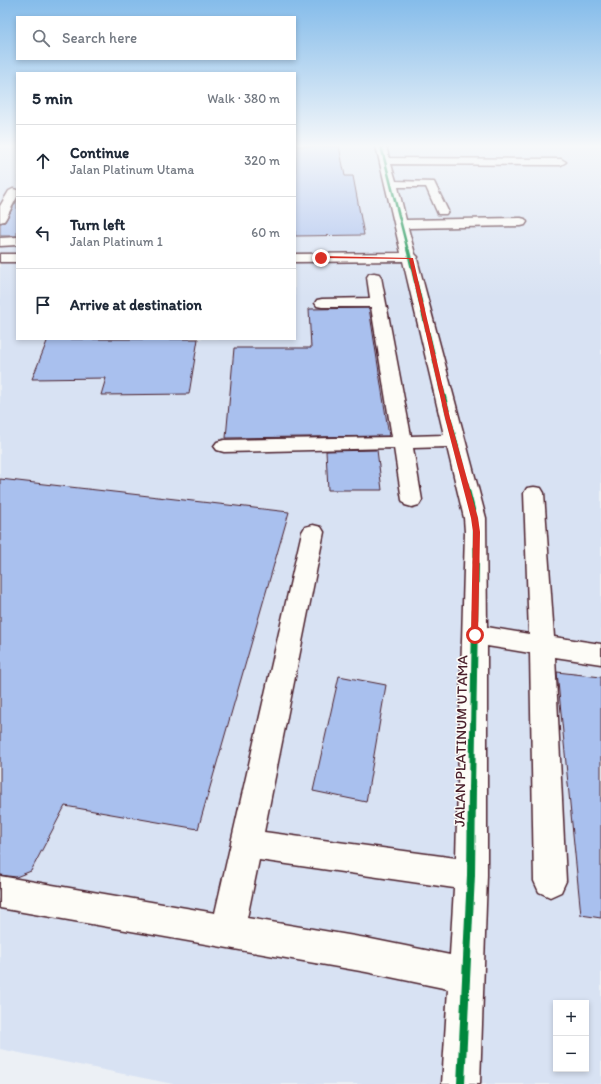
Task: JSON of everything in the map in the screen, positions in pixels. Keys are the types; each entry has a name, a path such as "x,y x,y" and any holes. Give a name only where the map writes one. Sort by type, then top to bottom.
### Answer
{"street":[{"path":"0,218 11,197"},
{"name":"JALAN PLATINUM UTAMA","path":"394,197 411,258 453,441 475,518 475,635 471,875 461,1084"},
{"path":"436,197 442,211"},
{"path":"402,224 521,222"},
{"path":"0,242 16,241"},
{"path":"0,258 16,258"},
{"path":"296,258 321,264 411,258"},
{"path":"374,277 412,500"},
{"path":"322,303 378,302"},
{"path":"224,446 453,441"},
{"path":"534,493 542,645 550,881"},
{"path":"228,932 314,532"},
{"path":"475,635 601,654"},
{"path":"247,844 471,875"},
{"path":"0,892 366,955 467,976"}],"shaded area":[{"path":"0,197 16,197 16,340 296,340 296,197 601,197 601,1084 173,1084 0,1049"}],"building":[{"path":"296,197 357,197 364,235 296,236"},
{"path":"16,202 16,236 0,236 0,223 5,222"},
{"path":"369,308 389,436 226,438 234,348 311,348 309,309"},
{"path":"48,340 198,340 189,394 101,395 106,378 32,379"},
{"path":"377,450 382,490 328,490 326,451"},
{"path":"0,479 289,512 198,829 65,806 31,871 16,877 0,875"},
{"path":"557,672 601,677 601,918 581,915"},
{"path":"339,676 386,685 366,802 313,791"}],"cycle path":[{"path":"394,197 475,518 471,875 461,1084"}],"route":[{"path":"321,258 411,258 453,441 475,518 475,635"}]}
